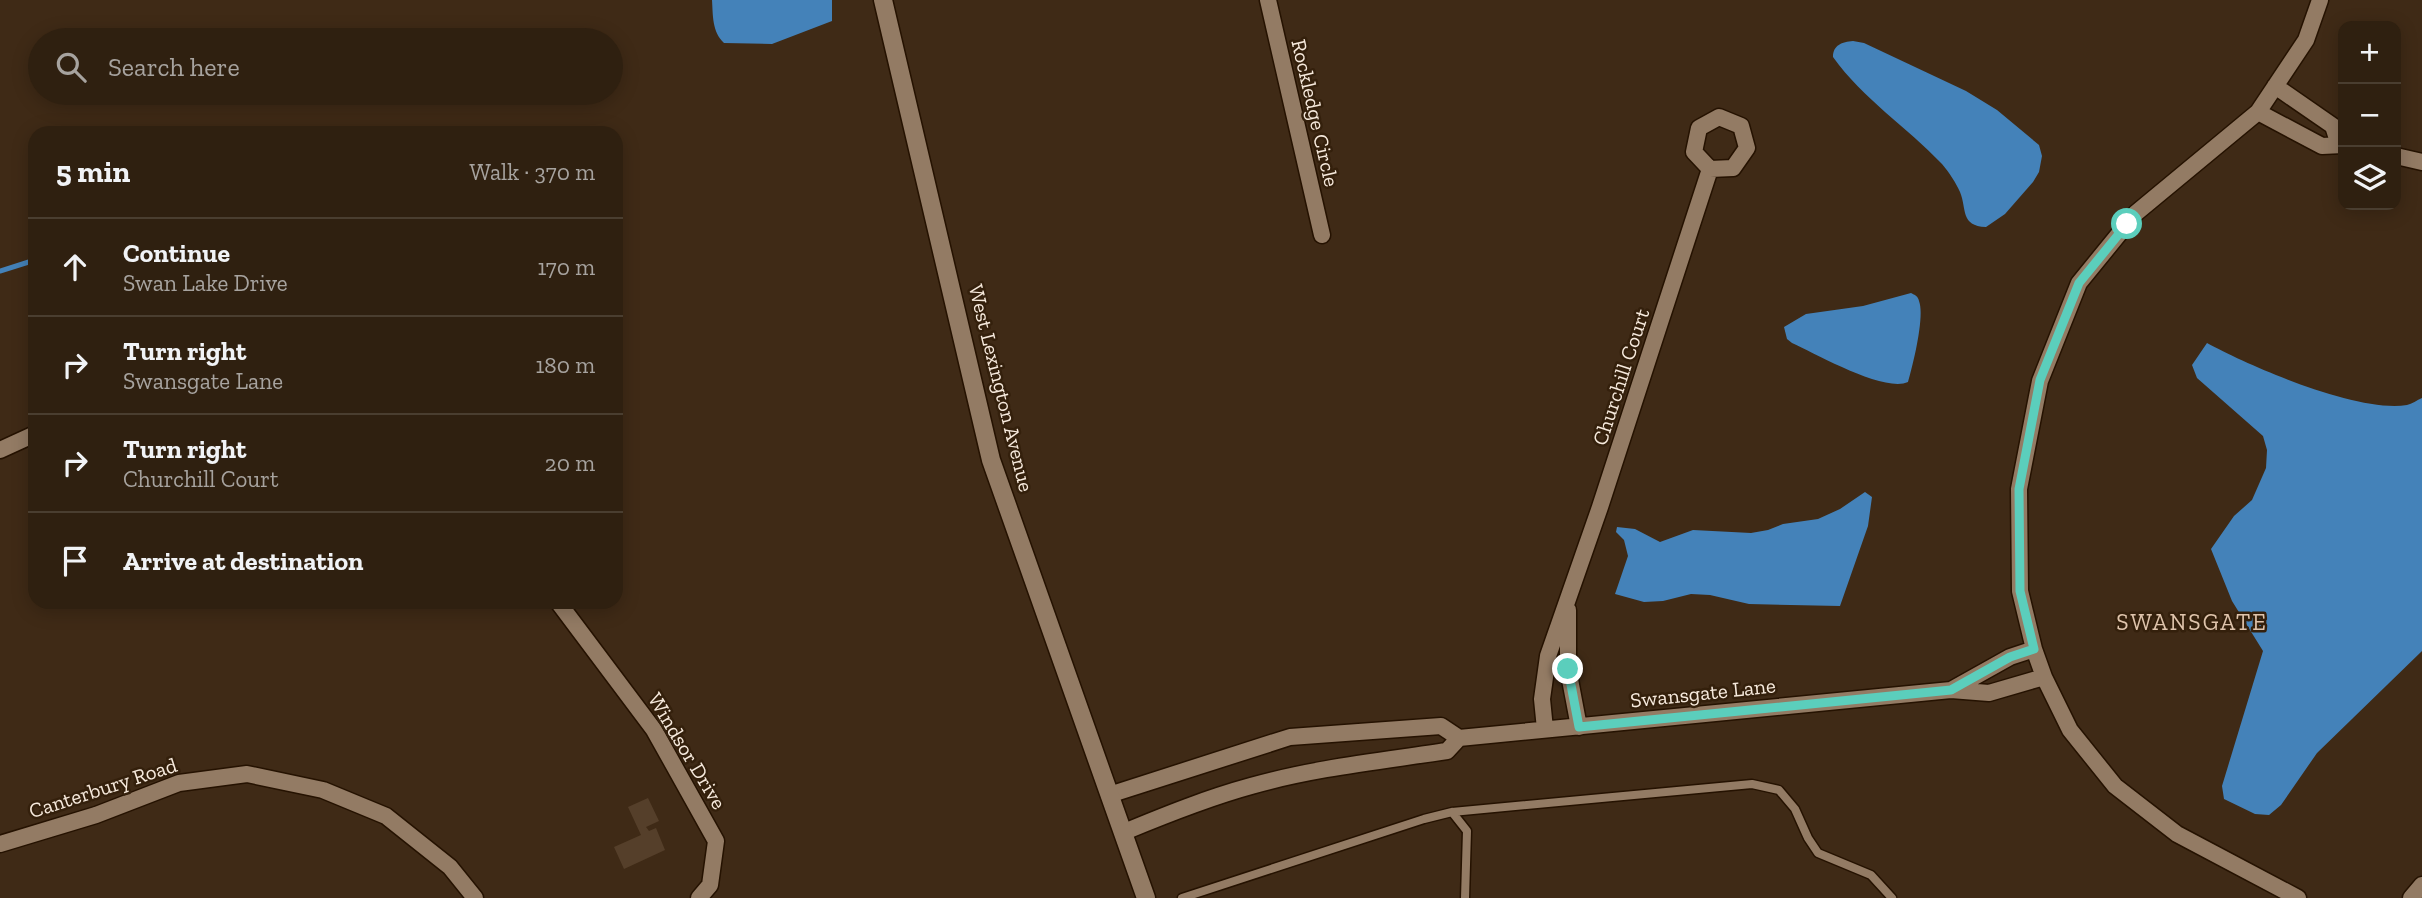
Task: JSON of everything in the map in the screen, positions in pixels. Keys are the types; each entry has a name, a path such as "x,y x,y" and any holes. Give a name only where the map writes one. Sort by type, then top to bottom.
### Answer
{"street":[{"name":"West Lexington Avenue","path":"883,0 991,460 1146,898"},
{"name":"Rockledge Circle","path":"1268,0 1322,235"},
{"path":"2298,898 2177,834 2115,786 2070,730 2044,677 2034,649 2020,591 2019,489 2040,380 2079,283 2136,213 2258,111 2306,40 2320,0"},
{"path":"2275,86 2333,126 2338,138"},
{"path":"2258,111 2322,146 2338,145"},
{"path":"2401,157 2422,162"},
{"name":"Churchill Court","path":"1545,729 1542,699 1548,656 1608,484 1710,169"},
{"path":"0,450 28,437"},
{"name":"Churchill Court","path":"1568,597 1568,669 1579,727"},
{"name":"Windsor Drive","path":"563,609 654,730 716,841 710,885 699,898"},
{"name":"Swansgate Lane","path":"1951,690 2010,657 2034,649"},
{"name":"Swansgate Lane","path":"1108,795 1290,737 1441,726 1459,738 1951,690 1989,693 2044,677"},
{"name":"Swansgate Lane","path":"1124,832 1177,810 1251,786 1343,766 1447,751 1459,738"},
{"name":"Canterbury Road","path":"0,844 96,815 179,783 247,774 323,790 386,816 450,867 475,898"},
{"path":"2411,898 2422,885"}],"lane":[{"path":"1182,898 1452,812 1752,784 1779,790 1795,809 1818,853 1871,875 1892,898"},
{"path":"1452,812 1467,831 1465,898"}],"water":[{"path":"712,0 832,0 832,21 772,44 724,43 715,29"},
{"path":"1853,41 1864,43 1966,91 1997,110 2039,145 2042,156 2039,172 2005,214 1986,227 1972,224 1968,220 1960,192 1945,167 1871,100 1833,57 1839,45"},
{"path":"1911,293 1919,299 1921,318 1908,382 1897,384 1868,377 1833,363 1787,339 1784,327 1806,314 1863,306"},
{"path":"2207,343 2305,386 2361,402 2386,406 2407,405 2422,398 2422,651 2317,753 2281,805 2269,815 2255,814 2224,799 2222,786 2263,651 2232,601 2211,549 2234,516 2252,500 2266,468 2267,450 2263,436 2197,378 2192,365"},
{"path":"1865,492 1872,497 1868,526 1840,606 1749,604 1710,595 1691,594 1663,601 1644,602 1615,594 1628,556 1624,540 1616,532 1617,527 1635,529 1660,542 1693,530 1751,533 1783,524 1818,519 1840,509"}],"building":[{"path":"648,798 659,821 646,827 649,831 656,828 665,850 624,869 614,847 641,835 628,807"}],"waterway":[{"path":"0,271 28,262"}],"district":[{"name":"SWANSGATE","path":"2192,622"}],"route":[{"path":"1568,669 1579,727 1951,690 2010,657 2034,649 2020,591 2019,489 2040,380 2079,283 2127,224"}]}
